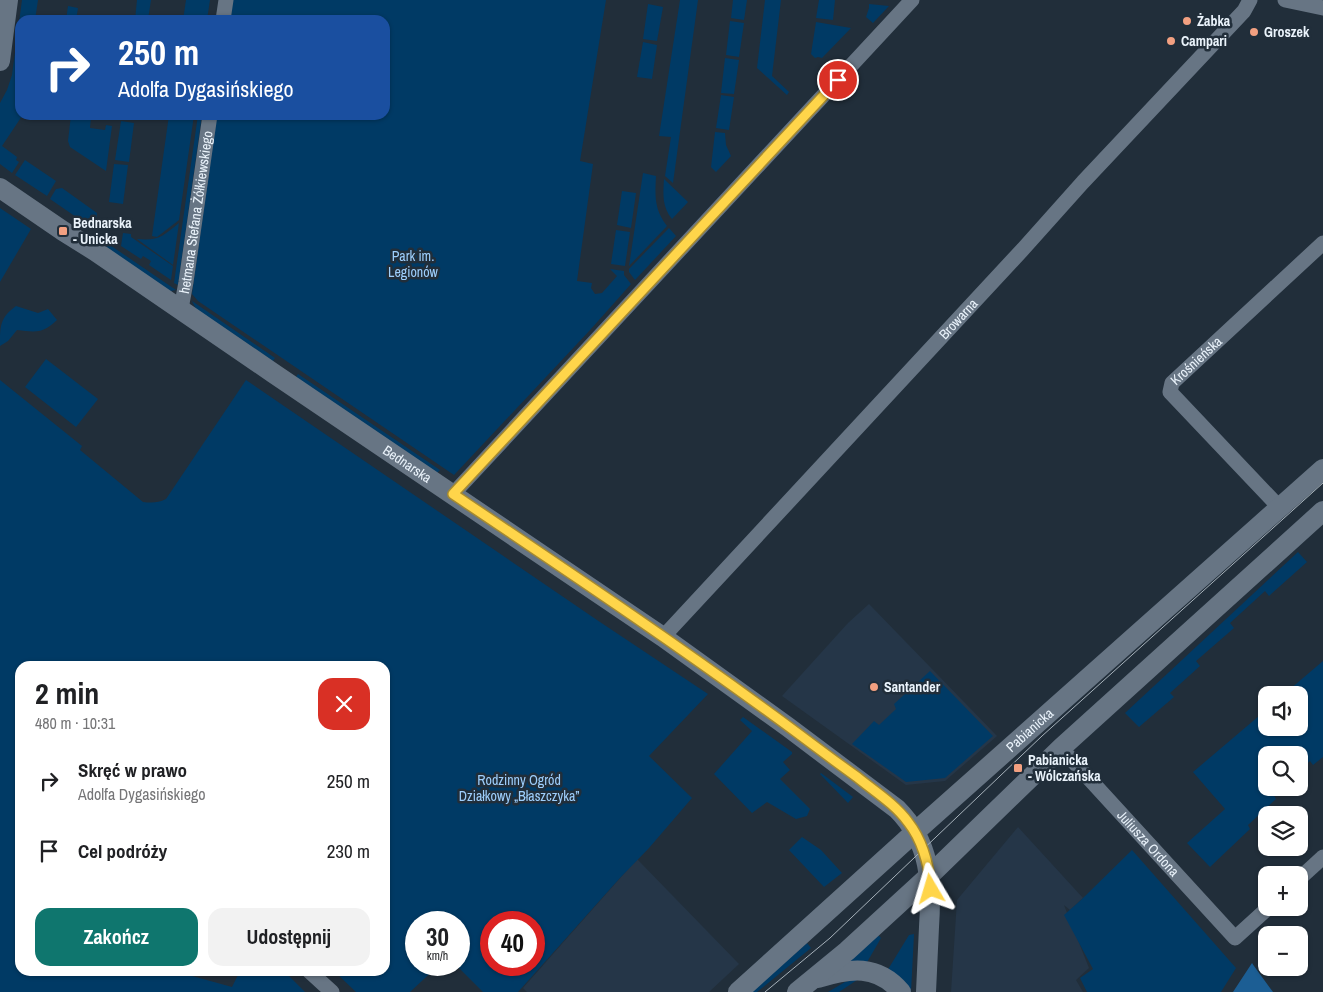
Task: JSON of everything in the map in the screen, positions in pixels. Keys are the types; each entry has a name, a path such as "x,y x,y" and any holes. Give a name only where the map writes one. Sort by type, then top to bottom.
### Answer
{"street":[{"path":"0,62 8,0"},
{"path":"224,15 226,0"},
{"path":"453,494 912,0"},
{"name":"Browarna","path":"663,637 1083,182 1244,11 1250,0"},
{"path":"1285,0 1323,8"},
{"name":"hetmana Stefana Żółkiewskiego","path":"181,309 209,120"},
{"name":"Bednarska","path":"0,188 663,637 866,784 897,809 916,832 926,856 930,875 931,905 926,992"},
{"name":"Krośnieńska","path":"1280,508 1170,392 1172,384 1323,243"},
{"name":"Pabianicka","path":"738,992 1323,469"},
{"path":"805,986 847,951 930,875 1061,748 1323,511"},
{"name":"Juliusza Ordona","path":"1061,748 1235,938 1259,916"},
{"path":"1308,872 1323,858"},
{"path":"805,986 841,972 856,970 884,977 901,992"},
{"path":"315,976 332,992"}],"shaded area":[{"path":"869,604 997,736 945,781 906,785 782,696 848,623"},
{"path":"1018,827 1083,898 1070,910 1064,905 1089,968 1076,980 1083,992 951,992 957,900"},
{"path":"637,859 739,964 709,992 527,992 523,988 534,976 545,976 545,963"},
{"path":"1252,963 1258,971 1258,976 1261,976 1273,992 1233,992"}],"green space":[{"path":"22,0 38,0 36,15 20,15"},
{"path":"137,0 151,0 149,15 136,15"},
{"path":"186,0 210,0 208,15 184,15"},
{"name":"Park im. Legionów","path":"233,0 606,0 580,161 593,164 577,281 592,283 591,288 595,294 602,293 617,276 610,269 624,271 624,275 631,284 454,475 198,301 192,294 216,120 390,120 390,15 231,15"},
{"path":"680,0 698,0 673,183 665,176 671,137 659,136"},
{"path":"733,0 747,0 744,20 731,18"},
{"path":"765,0 781,0 772,76 789,92 787,95 757,68"},
{"path":"819,0 835,0 833,20 816,18"},
{"path":"648,4 663,7 657,41 643,39"},
{"path":"869,4 889,6 873,23 866,17"},
{"path":"68,6 78,8 77,15 67,15"},
{"path":"730,21 744,23 739,57 726,55"},
{"path":"816,22 851,28 822,58 815,58 811,54"},
{"path":"643,42 657,45 652,79 637,77"},
{"path":"15,52 15,120 20,120 2,146 17,157 16,160 19,162 12,173 0,164 0,103 12,75"},
{"path":"725,58 739,60 734,94 721,93"},
{"path":"721,95 734,97 729,130 716,128"},
{"path":"70,120 91,120 90,128 105,130 106,125 112,126 106,171 70,147 68,141"},
{"path":"168,120 193,120 179,220 157,237 152,236"},
{"path":"197,120 201,120 178,285 174,283"},
{"path":"121,121 134,123 129,162 115,160"},
{"path":"715,132 725,133 726,145 731,156 716,172 711,167"},
{"path":"25,160 56,181 47,196 15,175"},
{"path":"114,164 128,165 123,204 109,202"},
{"path":"643,173 656,176 656,202 667,226 629,266"},
{"path":"664,179 688,202 672,219 666,210 663,195"},
{"path":"62,188 97,213 95,230 50,199 56,189"},
{"path":"622,191 636,193 631,228 617,225"},
{"path":"0,208 31,229 0,282"},
{"path":"179,223 173,265 137,239 160,237"},
{"path":"669,228 676,236 635,280 629,269"},
{"path":"616,230 630,232 625,266 611,264"},
{"path":"123,233 131,234 131,237 173,266 171,280 149,265 151,261 143,256 141,259 121,246"},
{"path":"104,241 176,290 170,291 107,248"},
{"path":"192,301 275,358 273,361 196,309"},
{"path":"16,306 38,313 48,309 57,320 43,330 17,330 8,341 0,346 0,333 4,318"},
{"path":"46,359 98,399 76,427 25,387"},
{"path":"298,374 440,470 437,473 296,377"},
{"name":"Rodzinny Ogród Działkowy „Błaszczyka”","path":"0,380 82,446 80,450 143,502 152,503 166,499 246,380 708,694 649,756 692,798 545,962 545,911 480,911 480,976 532,976 518,992 483,992 467,976 470,976 470,911 405,911 405,976 427,976 410,992 356,992 339,976 390,976 390,661 15,661 15,976 192,976 232,987 238,976 289,976 305,992 0,992"},
{"path":"1298,552 1307,562 1269,596 1265,591 1230,623 1234,628 1196,661 1200,666 1170,693 1174,697 1139,727 1125,713"},
{"path":"1323,661 1323,757 1313,765 1310,761 1308,763 1308,746 1258,746 1258,796 1274,796 1276,799 1268,806 1258,806 1258,816 1248,825 1250,829 1210,867 1187,843 1225,809 1193,772 1258,717 1258,736 1308,736 1308,686 1294,686"},
{"path":"930,671 993,736 945,778 906,782 852,744 874,721 879,725 896,709 894,704"},
{"path":"743,717 792,752 783,762 790,770 780,779 810,809 807,816 796,819 767,802 752,813 714,774 752,731 740,720"},
{"path":"820,774 853,797 848,803"},
{"path":"802,837 821,850 842,873 824,887 789,850"},
{"path":"1132,850 1236,968 1221,992 1087,992 1080,978 1093,969 1064,915"},
{"path":"914,934 911,992 887,971 909,935"},
{"path":"878,935 881,938 866,964 842,966"},
{"path":"807,943 811,948 757,992 752,992"},
{"path":"860,978 839,992 828,992 845,982"}],"tram line":[{"path":"765,992 830,938 1042,736 1323,483"}],"place":[{"name":"Żabka","path":"1187,21"},
{"name":"Groszek","path":"1254,32"},
{"name":"Campari","path":"1171,41"},
{"name":"Bednarska - Unicka","path":"63,231"},
{"name":"Santander","path":"874,687"},
{"name":"Pabianicka - Wólczańska","path":"1018,768"}],"route":[{"path":"838,80 453,494 724,680 866,784 897,809 916,832 926,856 931,889"}]}
